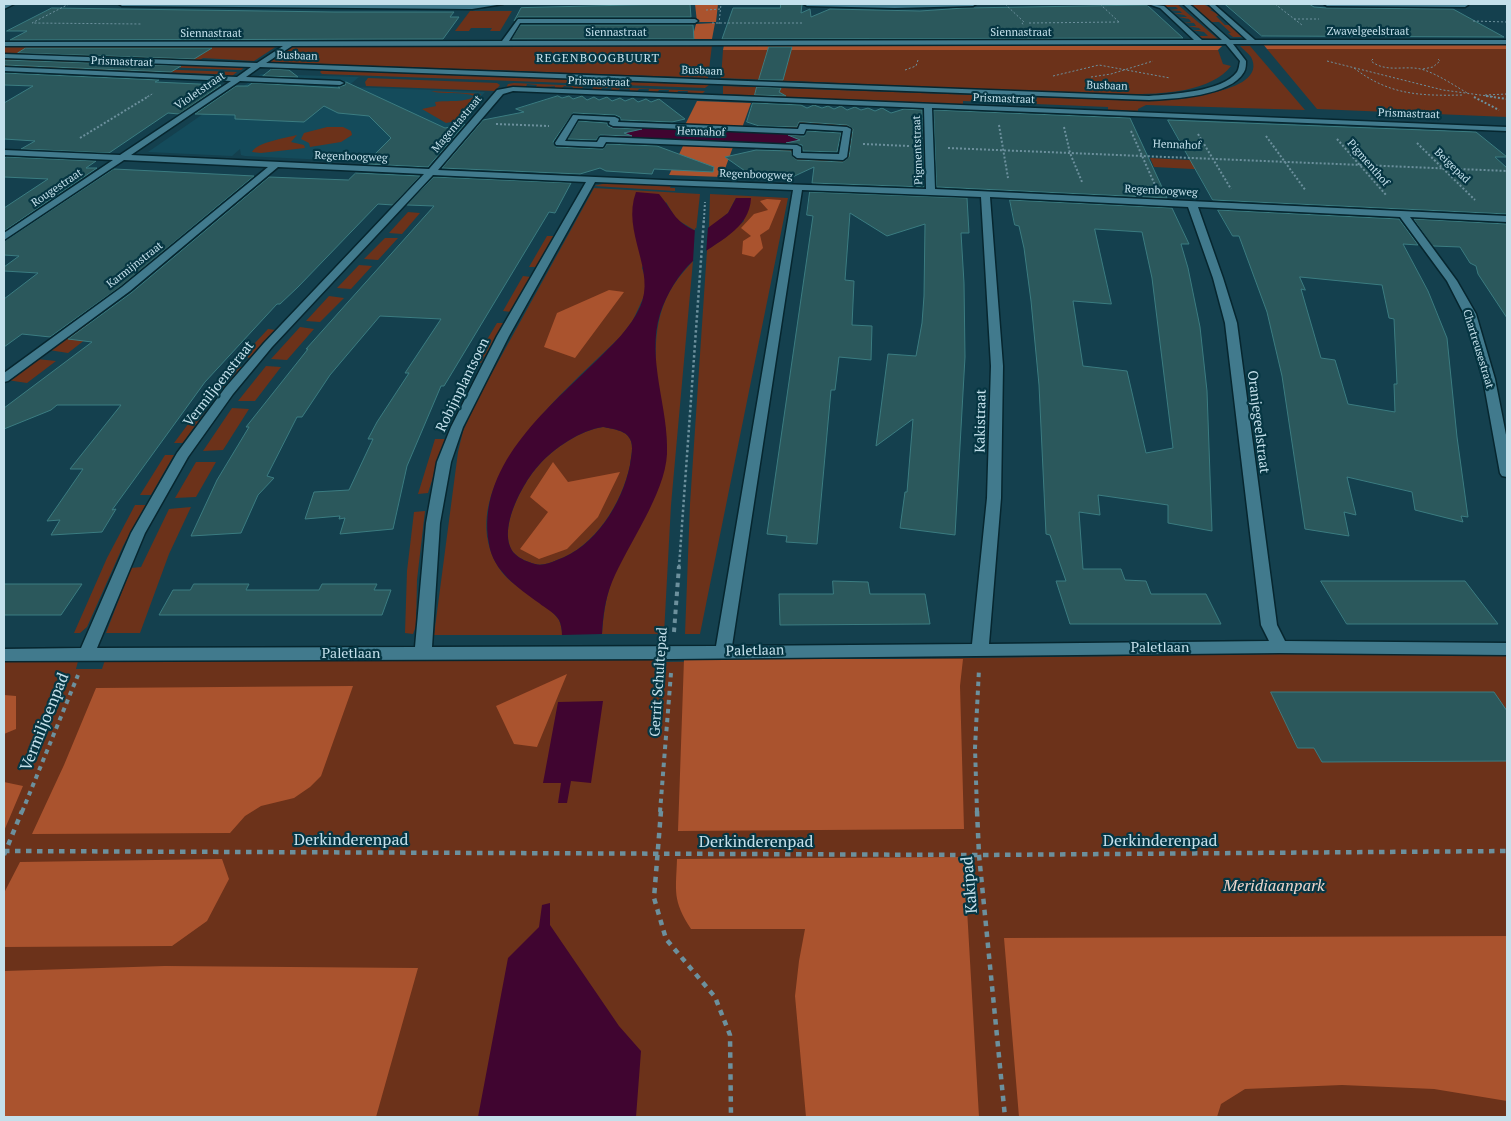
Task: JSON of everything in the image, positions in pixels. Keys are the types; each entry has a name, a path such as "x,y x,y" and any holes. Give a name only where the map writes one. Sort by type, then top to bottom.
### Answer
{"street":[{"path":"4,7 11,4"},
{"path":"122,4 489,6 500,4"},
{"path":"807,4 973,4"},
{"path":"1151,4 1162,7 1201,42"},
{"name":"Busbaan","path":"4,56 1149,98 1184,95 1221,86 1240,74 1243,67 1243,59 1228,42 1186,4"},
{"path":"1211,4 1253,42"},
{"path":"1327,4 1465,5"},
{"path":"504,44 518,21 695,21"},
{"name":"Siennastraat","path":"4,44 1228,42"},
{"name":"Zwavelgeelstraat","path":"1228,42 1507,42"},
{"name":"Violetstraat","path":"123,158 290,44"},
{"name":"Prismastraat","path":"4,69 340,82"},
{"name":"Prismastraat","path":"500,92 513,89 997,110 1507,129"},
{"name":"Magentastraat","path":"432,172 500,92"},
{"name":"Pigmentstraat","path":"928,107 931,192"},
{"name":"Hennahof","path":"576,117 615,119 613,124 801,132 803,126 847,129 842,156 797,155 797,148 603,139 600,145 559,143 569,127 576,117"},
{"name":"Regenboogweg","path":"4,152 798,189 985,194 1507,219"},
{"name":"Rougestraat","path":"4,237 123,158"},
{"name":"Karmijnstraat","path":"4,378 126,289 276,165"},
{"name":"Vermiljoenstraat","path":"86,655 138,533 182,456 229,391 268,345 432,172"},
{"name":"Robijnplantsoen","path":"423,654 433,523 444,462 454,436 504,336 592,179"},
{"path":"723,651 798,189"},
{"name":"Kakistraat","path":"980,649 994,498 997,366 985,194"},
{"name":"Oranjegeelstraat","path":"1192,204 1231,322 1269,625 1280,647"},
{"name":"Chartreusestraat","path":"1403,214 1452,280 1470,314 1489,379 1507,473"},
{"name":"Paletlaan","path":"4,655 672,653 1280,647 1507,649"}],"path":[{"path":"719,32 721,4"},
{"path":"1005,4 1024,22 1022,23 1036,43"},
{"path":"1465,5 1495,25"},
{"path":"901,71 913,68 918,61 918,54 913,43"},
{"path":"1374,59 1371,62 1376,65 1393,69 1423,69 1433,67 1440,61 1437,57"},
{"path":"1320,59 1407,82 1471,95 1507,99"},
{"path":"1052,76 1099,65 1177,78"},
{"path":"1354,68 1375,82 1402,94 1424,96 1471,95"},
{"path":"1423,69 1499,110"},
{"path":"54,154 181,76"},
{"path":"1479,96 1507,94"},
{"path":"997,110 1011,196"},
{"path":"1060,112 1070,152 1088,199"},
{"path":"1124,114 1163,203"},
{"path":"1187,117 1242,206"},
{"path":"1255,120 1320,210"},
{"name":"Pigmenthof","path":"1323,122 1403,214"},
{"path":"472,123 569,127"},
{"name":"Beigepad","path":"1398,125 1494,218"},
{"name":"Hennahof","path":"845,144 1507,171"},
{"name":"Gerrit Schultepad","path":"702,227 654,898 666,939 715,997 730,1034 731,1117"},
{"name":"Kakipad","path":"980,649 975,748 979,855 1005,1117"},
{"name":"Vermiljoenpad","path":"4,853 86,655"},
{"name":"Derkinderenpad","path":"4,853 979,855 1507,851"}],"shaded area":[{"path":"695,4 718,4 716,22 697,22"},
{"path":"715,23 712,39 692,39 696,24"},
{"path":"1263,44 1507,45 1507,49 1267,49"},
{"path":"724,45 1222,46 1218,50 723,50"},
{"path":"261,74 359,77 314,115 350,87 485,92 421,164 379,160 369,160 367,162 245,156 241,155 240,149 232,156 148,152"},
{"path":"697,101 751,103 742,128 685,125"},
{"path":"610,126 802,135 800,145 603,137"},
{"path":"683,146 733,147 722,177 669,175"},
{"path":"636,192 659,194 680,221 701,233 728,213 736,198 751,198 745,219 730,234 688,265 666,299 656,331 655,349 667,436 665,469 660,486 612,582 605,608 602,634 562,635 561,625 557,617 515,585 501,571 491,554 488,516 493,490 504,465 518,443 556,400 620,336 640,307 644,293 644,279 635,236 633,207","holes":["603,427 618,430 628,436 632,448 630,465 621,494 605,522 595,535 583,545 571,554 554,561 538,565 519,557 510,545 508,534 514,508 526,483 545,459 560,446 586,432"]},
{"path":"767,199 781,200 769,229 760,235 763,248 754,257 742,254 743,241 751,236 741,228 754,214 768,210 760,201"},
{"path":"609,290 624,292 575,358 544,347 557,313"},
{"path":"553,462 568,482 620,472 598,517 567,549 539,559 520,549 548,512 530,497"},
{"path":"684,659 963,659 960,686 964,829 678,831"},
{"path":"567,674 537,747 514,744 496,706"},
{"path":"353,686 321,776 310,787 294,798 261,806 245,816 230,833 32,834 64,765 96,688"},
{"path":"4,695 16,696 16,729 4,734"},
{"path":"603,701 591,783 571,781 567,803 558,803 561,783 543,783 558,702"},
{"path":"4,782 23,786 4,831"},
{"path":"964,857 979,1117 806,1117 795,996 805,929 691,929 676,895 677,859"},
{"path":"222,859 229,879 207,921 172,946 4,947 4,893 20,862"},
{"path":"550,903 550,925 619,1026 641,1051 636,1117 478,1117 508,958 539,927 542,905"},
{"path":"1507,936 1507,1101 1434,1089 1342,1085 1245,1089 1221,1104 1217,1117 1019,1117 1004,938"},
{"path":"165,966 418,968 376,1117 4,1117 4,971"}],"green space":[{"path":"1159,4 1177,4 1219,40 1200,38 1199,36 1208,36 1204,32 1192,30 1201,30 1199,28 1187,26 1196,26 1194,23 1182,22 1191,22 1189,19 1178,17 1187,17 1184,15 1173,13 1182,13 1180,11 1169,10 1178,9 1176,7 1166,7"},
{"path":"1190,4 1203,4 1213,9 1210,10 1220,15 1216,16 1225,25 1230,25 1243,37 1233,37 1219,22 1211,22"},
{"path":"470,11 512,11 500,31 490,31 492,28 471,28 469,31 455,31"},
{"path":"4,45 277,46 254,61 203,58 198,61 4,54"},
{"path":"294,45 712,45 708,78 269,62"},
{"path":"1240,46 1250,46 1305,110 1146,105 1138,109 1138,112 1108,111 1108,107 963,101 963,105 723,94 723,86 1145,101 1172,99 1212,93 1245,80 1253,70 1251,57"},
{"path":"1267,49 1507,49 1507,117 1317,109"},
{"path":"723,50 1218,50 1223,64 1231,66 1220,77 1187,89 1149,94 1097,94 721,78"},
{"path":"4,59 245,67 241,70 4,61"},
{"path":"4,64 237,72 232,76 4,66"},
{"path":"322,70 709,85 705,88 322,74 320,72"},
{"path":"368,78 497,83 500,85 495,91 366,86 365,82"},
{"path":"514,83 705,91 701,95 687,94 688,91 668,94 669,90 648,93 649,89 629,92 630,89 620,88 618,92 610,91 612,88 602,88 600,91 591,91 593,87 572,90 573,87 564,86 561,89 554,89 555,86 535,88 537,85 527,84 526,87 506,88 508,84"},
{"path":"431,91 481,94 457,121 446,123 422,109 436,106 435,102 467,100 474,96"},
{"path":"788,118 866,122 862,165 777,161 781,147 797,147 797,154 842,157 846,129 803,127 801,132 784,131"},
{"path":"327,127 343,127 351,131 352,135 341,142 310,147 309,143 301,139 304,133"},
{"path":"297,135 291,142 304,145 305,148 261,153 252,152 266,143"},
{"path":"1150,158 1207,161 1212,170 1154,167"},
{"path":"606,183 671,186 670,188 675,188 675,191 594,186"},
{"path":"594,188 700,194 696,231 676,219 666,202 642,268 646,280 645,294 633,320 622,335 547,410 522,440 501,472 489,504 487,536 499,568 512,582 554,613 560,622 562,635 434,635 458,452 463,431 477,400"},
{"path":"710,194 788,198 700,634 685,634 690,504 707,250 744,221 736,198 728,213 709,229"},
{"path":"408,212 420,213 402,234 389,233"},
{"path":"547,236 554,236 536,267 529,267"},
{"path":"385,238 398,238 378,260 364,259"},
{"path":"693,261 671,505 664,634 602,634 610,586 622,557 652,502 663,473 666,445 665,426 656,371 657,330 664,303 670,291"},
{"path":"359,265 372,266 351,289 337,288"},
{"path":"523,276 531,277 511,312 503,311"},
{"path":"329,296 344,298 320,322 306,321"},
{"path":"86,323 104,325 68,353 49,350"},
{"path":"497,323 504,323 481,363 473,363"},
{"path":"300,327 314,329 287,360 271,359"},
{"path":"268,329 276,330 250,358 242,357"},
{"path":"37,359 56,361 27,383 7,380"},
{"path":"234,366 242,367 215,399 207,399"},
{"path":"266,366 281,367 255,401 238,401"},
{"path":"200,408 208,408 183,443 174,443"},
{"path":"232,408 249,409 223,450 203,451"},
{"path":"603,427 618,430 628,436 632,448 630,465 621,494 605,522 583,545 571,554 554,561 538,565 519,557 510,545 508,534 514,508 526,483 539,465 560,446 586,432"},
{"path":"435,439 445,439 428,493 418,494"},
{"path":"165,455 174,455 151,495 140,495"},
{"path":"196,462 216,462 196,497 175,498"},
{"path":"135,505 146,505 123,546 87,627 80,633 74,633 107,558"},
{"path":"191,507 169,554 140,633 106,633 131,568 141,567 169,509"},
{"path":"425,511 417,580 416,626 413,634 405,633 407,571 414,512"},
{"name":"Meridiaanpark","path":"1507,651 1507,1117 4,1117 4,661 78,661 76,669 102,669 105,660 662,659 663,662"}],"pier":[{"path":"708,227 706,254 693,261 695,228 701,231"}],"building":[{"path":"690,4 691,17 518,17 514,21 521,8"},
{"path":"781,4 802,4 801,13 810,9 811,17 830,9 920,11 964,8 1147,5 1183,38 722,39 733,8 780,8"},
{"path":"1225,4 1309,4 1314,7 1327,8 1453,9 1504,37 1262,36"},
{"path":"52,8 454,12 450,17 459,17 443,39 10,40 27,31 7,31"},
{"path":"521,25 693,25 694,39 512,39"},
{"path":"769,47 792,47 783,80 759,80"},
{"path":"26,48 212,48 194,59 18,53"},
{"path":"5,60 181,66 171,72 4,65"},
{"path":"272,69 289,70 298,77 263,76"},
{"path":"4,73 159,80 155,82 221,85 179,114 168,113 109,153 21,149 35,141 4,139 4,103 33,86 4,85"},
{"path":"346,82 445,128 465,124 428,167 365,164 391,138 369,116 338,113 324,106 304,122 235,119 235,115 195,114 236,86 248,86 252,83 340,88 338,87 345,85"},
{"path":"757,87 781,88 779,92 786,96 755,95"},
{"path":"558,96 562,98 569,96 573,99 582,96 587,100 594,97 599,100 607,97 612,101 620,98 625,101 633,98 638,102 646,99 651,102 659,99 685,119 672,122 621,120 620,117 615,115 573,113 553,142 556,147 603,149 607,144 657,146 714,167 713,172 654,169 652,174 606,171 600,168 580,174 442,168 483,120 524,112 516,109"},
{"path":"753,103 801,105 807,108 814,105 822,108 828,106 834,109 841,106 847,110 855,107 861,110 868,108 875,111 882,108 891,113 904,109 922,110 924,187 812,183 814,167 786,180 779,175 770,179 764,174 755,178 725,157 756,150 791,151 792,156 797,160 843,162 849,157 853,129 847,125 803,122 799,122 797,127 759,126 747,122"},
{"path":"934,110 1130,118 1167,198 937,187"},
{"path":"1168,120 1476,132 1507,157 1495,157 1507,168 1507,214 1213,200"},
{"path":"579,121 607,123 608,126 613,128 642,129 624,133 632,136 600,135 596,140 568,139"},
{"path":"807,131 841,133 837,152 803,151 802,145 786,143 800,140 788,135 804,136"},
{"path":"7,157 96,161 86,168 97,168 4,231 4,208 48,179 4,177 4,159"},
{"path":"114,169 254,176 121,286 50,337 22,334 4,347 4,299 38,273 4,271 4,267 19,256 4,255 4,242"},
{"path":"356,173 420,176 393,205 378,204 298,287 280,304 277,304 205,382 112,510 116,509 102,532 51,535 60,520 47,521 83,469 70,469 121,405 57,405 51,410 4,429 4,408 92,342 68,339 131,293 269,177 348,180"},
{"path":"434,177 571,183 555,213 549,212 444,386 441,386 407,466 393,529 340,534 345,518 339,519 340,516 305,519 314,492 349,490 373,439 368,439 377,422 409,373 405,373 441,319 380,316 330,375 302,417 297,417 267,476 274,478 258,495 241,533 191,536 217,480 249,427 246,427 308,349 306,349 434,206 407,205"},
{"path":"810,192 967,198 969,233 961,233 965,357 955,535 900,528 905,492 907,492 913,419 876,446 888,354 916,356 922,323 924,296 925,224 887,236 850,213 845,280 854,281 852,325 872,326 871,360 839,357 835,390 831,390 817,544 786,542 787,536 767,534 813,216 807,215"},
{"path":"1010,200 1172,208 1189,244 1181,244 1200,327 1207,391 1212,531 1168,523 1168,505 1098,495 1100,515 1079,512 1083,569 1121,569 1125,580 1146,581 1151,594 1206,594 1221,624 1070,624 1056,581 1066,581 1050,535 1046,534 1039,385 1031,301 1024,248 1019,226 1015,225","holes":["1095,229 1142,232 1152,278 1173,448 1146,453 1127,371 1083,366 1073,301 1111,304"]},
{"path":"1218,210 1399,219 1418,245 1403,244 1428,291 1447,338 1457,437 1468,517 1461,516 1463,522 1415,510 1412,492 1347,477 1356,515 1344,512 1349,536 1305,529 1282,376 1267,312 1239,236 1233,236","holes":["1300,277 1382,285 1389,318 1394,319 1397,384 1394,384 1395,412 1348,404 1335,360 1321,358 1301,289 1305,290"]},
{"path":"1414,219 1507,224 1507,318 1478,274 1476,266 1470,263 1460,247 1433,246"},
{"path":"833,581 868,582 870,594 925,594 930,624 780,625 779,594 833,594"},
{"path":"1321,581 1465,581 1498,624 1347,624"},
{"path":"4,584 82,584 61,615 4,615"},
{"path":"194,584 249,584 246,590 319,590 322,584 377,584 374,590 391,590 382,615 159,615 173,590 190,590"},
{"path":"1271,692 1494,692 1507,711 1507,761 1322,762 1314,748 1298,748"}],"district":[{"name":"REGENBOOGBUURT","path":"598,59"}]}
